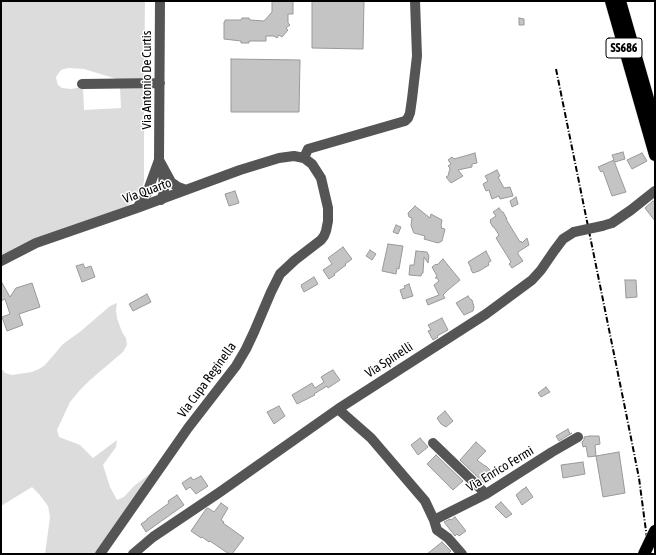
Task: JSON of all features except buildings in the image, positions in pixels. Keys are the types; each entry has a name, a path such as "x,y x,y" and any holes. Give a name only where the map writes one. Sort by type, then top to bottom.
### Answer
{"highway":[{"name":"SS686","path":"611,1 642,94 655,123"},
{"name":"SS686","path":"620,1 655,156"},
{"path":"644,554 655,531"}],"street":[{"name":"Via Antonio De Curtis","path":"159,166 160,1"},
{"path":"304,158 308,149 405,121 408,118 413,93 417,56 415,1"},
{"path":"82,84 101,85 160,83"},
{"name":"Via Quarto","path":"1,261 36,244 279,158 294,156 304,158"},
{"name":"Via Cupa Reginella","path":"100,554 188,428 236,366 246,349 280,274 324,236 328,226 328,208 323,185 315,167 304,158"},
{"path":"159,166 171,182 186,190"},
{"path":"159,166 155,186 157,194 161,200"},
{"path":"137,208 147,193 159,166"},
{"name":"Via Spinelli","path":"133,554 153,537 226,488 338,409 486,314 532,280 563,239 574,232 612,223 655,191"},
{"path":"338,409 370,438 425,501 437,530 448,538 462,554"},
{"name":"Via Enrico Fermi","path":"434,520 486,494 578,437"},
{"path":"433,443 486,494"}],"shaded area":[{"path":"1,1 145,1 144,81 120,80 84,69 68,68 61,70 56,77 58,85 62,88 71,89 83,87 84,110 121,108 120,87 144,85 144,181 141,192 125,209 1,256"},
{"path":"117,303 117,318 126,338 127,345 123,352 90,380 70,402 57,430 59,437 80,445 93,458 117,440 116,447 103,465 110,487 117,500 124,497 134,486 151,473 96,554 45,554 50,517 48,506 39,494 32,487 1,506 1,368 5,373 12,375 32,372 39,369 45,365 63,344 81,331 110,306"}],"railway":[{"path":"556,69 639,478 649,554"}]}
